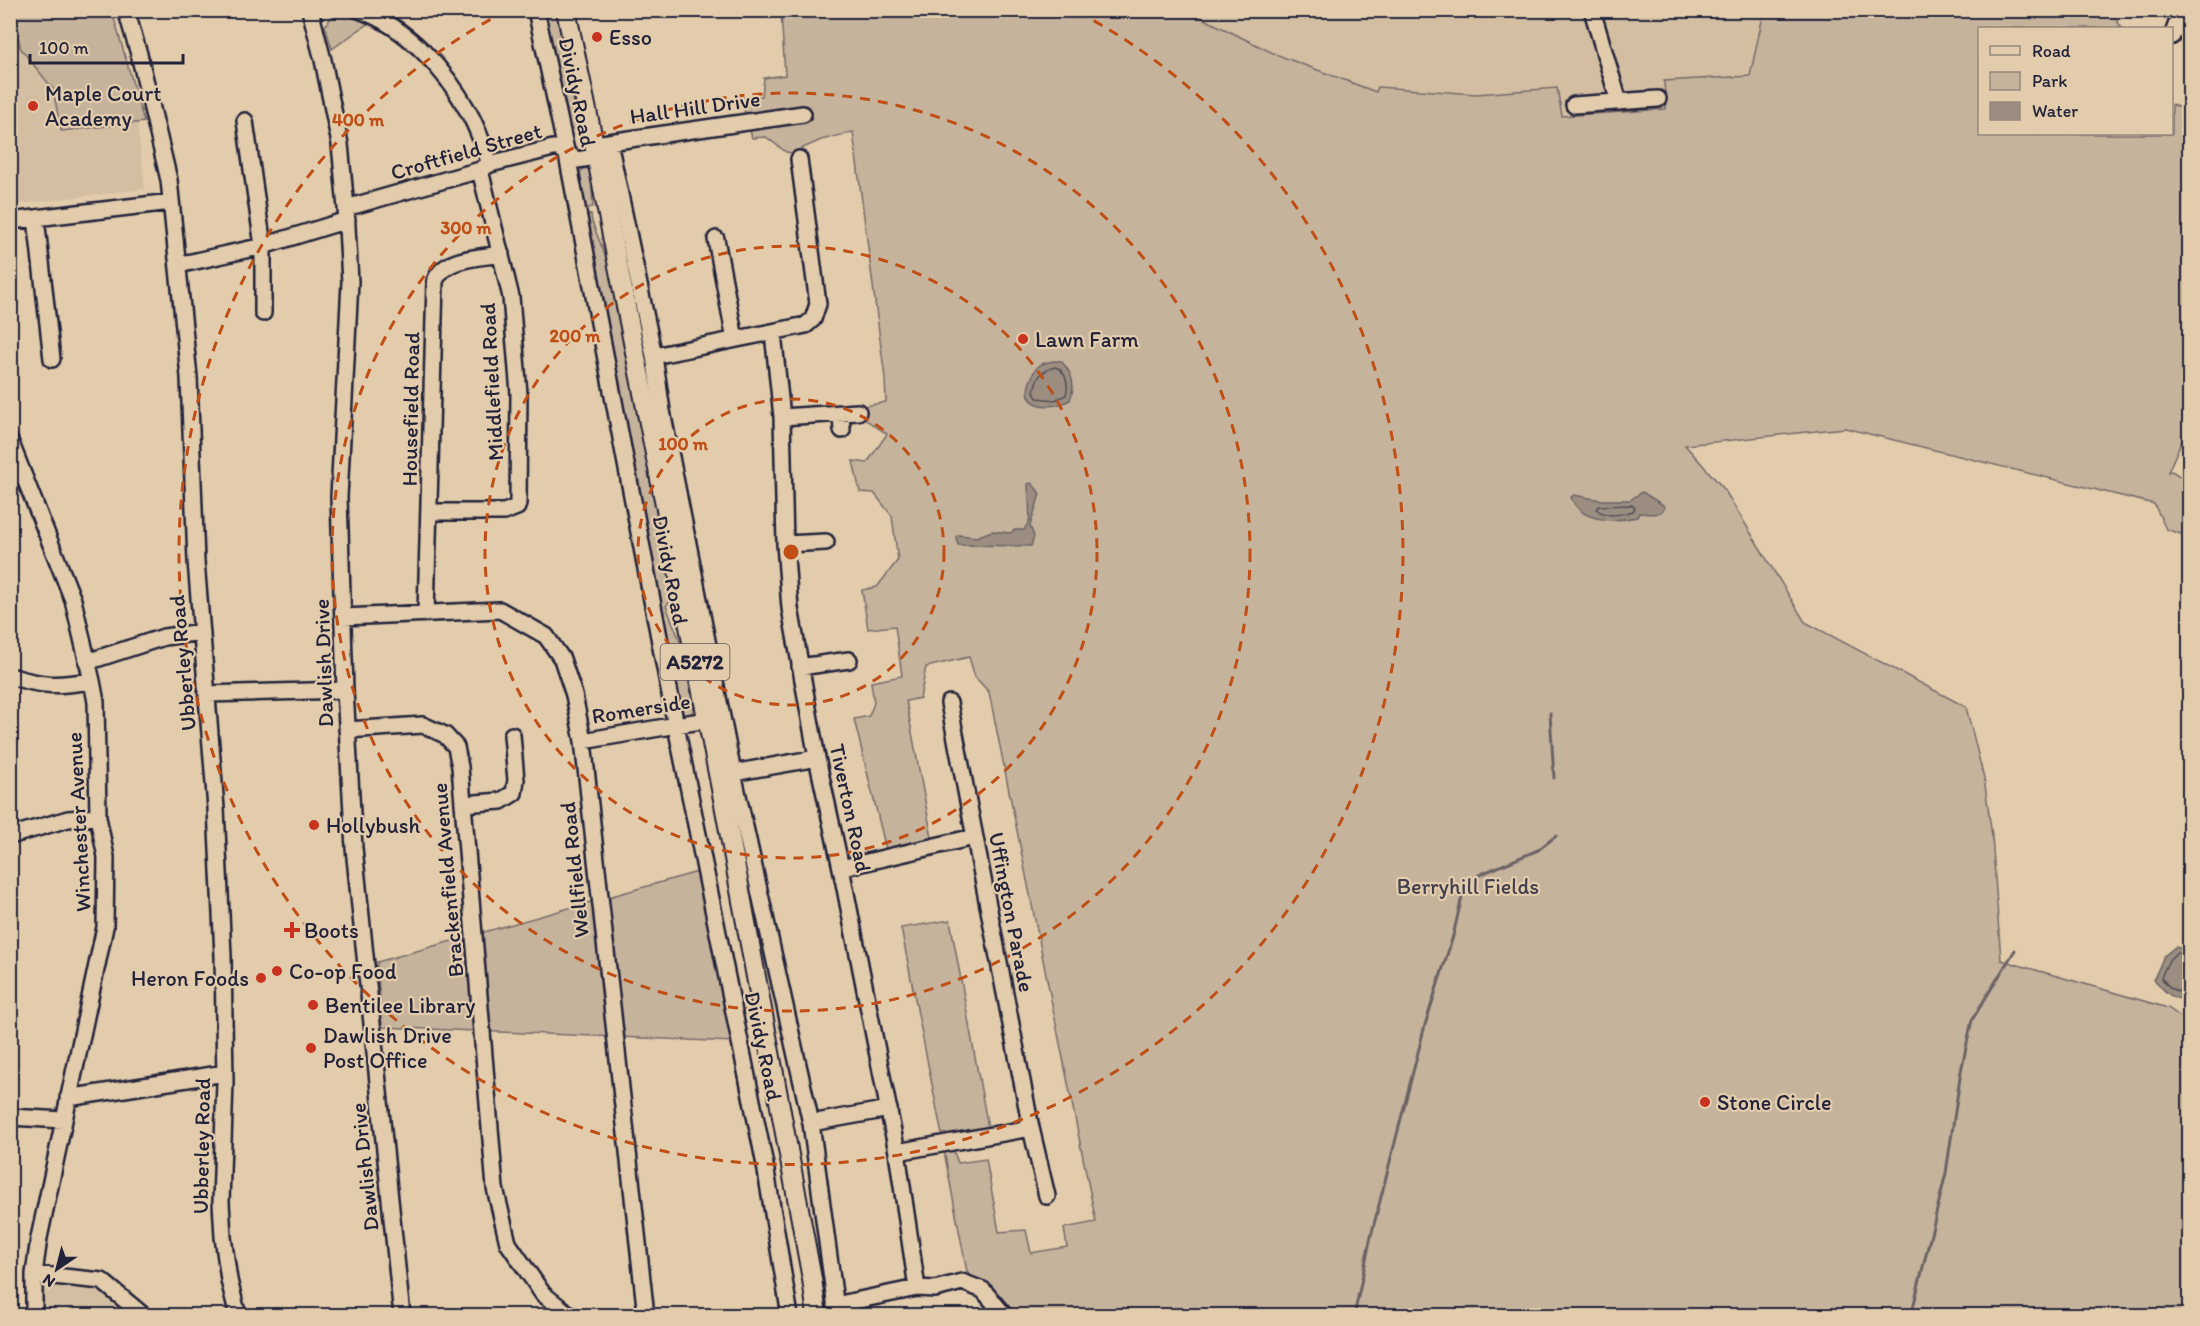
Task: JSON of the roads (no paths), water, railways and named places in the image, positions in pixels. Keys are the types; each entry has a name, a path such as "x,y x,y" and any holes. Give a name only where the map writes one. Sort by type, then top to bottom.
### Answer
{"main road":[{"name":"Dividy Road","path":"566,10 600,148 741,896 817,1316"}],"street":[{"name":"Ubberley Road","path":"126,10 169,180 189,377 196,561 216,808 223,956 225,1073 221,1159 222,1225 229,1280 238,1316"},
{"name":"Middlefield Road","path":"359,10 379,19 407,38 430,59 445,76 470,115 485,167 511,297 519,394 517,507 504,512 429,512"},
{"name":"Dividy Road","path":"536,10 567,155 676,726 765,1165 790,1316"},
{"path":"1592,10 1618,102"},
{"path":"2173,33 2182,10"},
{"name":"Dawlish Drive","path":"313,11 340,144 347,214 350,282 339,497 345,690 360,907 402,1316"},
{"path":"1574,105 1658,99"},
{"name":"Hall Hill Drive","path":"600,148 803,114"},
{"path":"245,121 262,246 263,313"},
{"name":"Croftfield Street","path":"178,265 262,246 485,167 553,148 559,148 577,160 600,148"},
{"name":"Dividy Road","path":"600,148 654,356 662,411 733,773 810,1123 836,1310"},
{"path":"654,356 773,333 806,325 813,319 818,304 799,159"},
{"path":"10,221 171,202"},
{"path":"36,218 52,359"},
{"path":"716,240 735,339"},
{"name":"Housefield Road","path":"426,614 435,281 439,272 453,263 501,254"},
{"name":"Tiverton Road","path":"773,333 782,417 785,544 790,608 817,758 842,868 889,1109 917,1288"},
{"path":"782,417 858,412"},
{"path":"841,414 842,430"},
{"name":"Winchester Avenue","path":"10,441 73,600 92,681 96,702 98,817 106,857 105,927 39,1238 34,1274 34,1316"},
{"path":"785,544 826,542"},
{"name":"Wellfield Road","path":"343,617 500,610 546,636 562,659 568,675 583,741 646,1316"},
{"path":"87,662 164,637 202,632"},
{"path":"800,667 849,660"},
{"path":"10,676 55,686 92,681"},
{"path":"207,694 345,690"},
{"name":"Uffington Parade","path":"949,704 1031,1128 1047,1196"},
{"name":"Romerside","path":"583,741 706,720"},
{"name":"Brackenfield Avenue","path":"347,730 423,725 445,735 456,747 463,804 495,1188 508,1243 543,1294 570,1316"},
{"path":"463,804 501,801 514,793 516,780 512,735"},
{"path":"733,773 817,758"},
{"path":"10,836 68,819 98,817"},
{"path":"842,868 974,837"},
{"path":"68,1098 225,1073"},
{"path":"810,1123 889,1109"},
{"path":"10,1117 63,1120"},
{"path":"897,1152 1031,1128"},
{"path":"34,1274 102,1281 144,1316"},
{"path":"836,1310 917,1288 935,1289 962,1282 983,1290 1005,1316"}],"water":[{"path":"1061,361 1068,370 1073,389 1070,400 1045,406 1032,401 1029,387 1036,369 1040,365"},
{"path":"1031,483 1040,494 1030,526 1034,536 1031,546 958,545 956,537 959,535 976,537 992,531 1010,533 1014,530 1024,530 1030,518 1028,484"},
{"path":"1642,492 1663,505 1665,507 1663,510 1654,514 1639,513 1637,517 1628,519 1599,519 1582,512 1571,497 1574,495 1600,500 1630,500"},
{"path":"2175,947 2189,950 2189,998 2174,997 2154,979 2164,956"}],"waterway":[{"path":"1550,713 1554,778"},
{"path":"1354,1316 1371,1236 1425,1025 1453,936 1463,892 1479,875 1538,850 1556,836"},
{"path":"1911,1316 1946,1173 1961,1071 1972,1020 2015,950"}],"place":[{"name":"Esso","path":"597,37"},
{"name":"Maple Court Academy","path":"33,106"},
{"name":"Lawn Farm","path":"1023,339"},
{"name":"Hollybush","path":"314,825"},
{"name":"Boots","path":"292,930"},
{"name":"Co-op Food","path":"277,971"},
{"name":"Heron Foods","path":"261,978"},
{"name":"Bentilee Library","path":"313,1005"},
{"name":"Dawlish Drive Post Office","path":"311,1048"},
{"name":"Stone Circle","path":"1705,1102"}],"park label":[{"name":"Berryhill Fields","path":"1468,886"}]}
